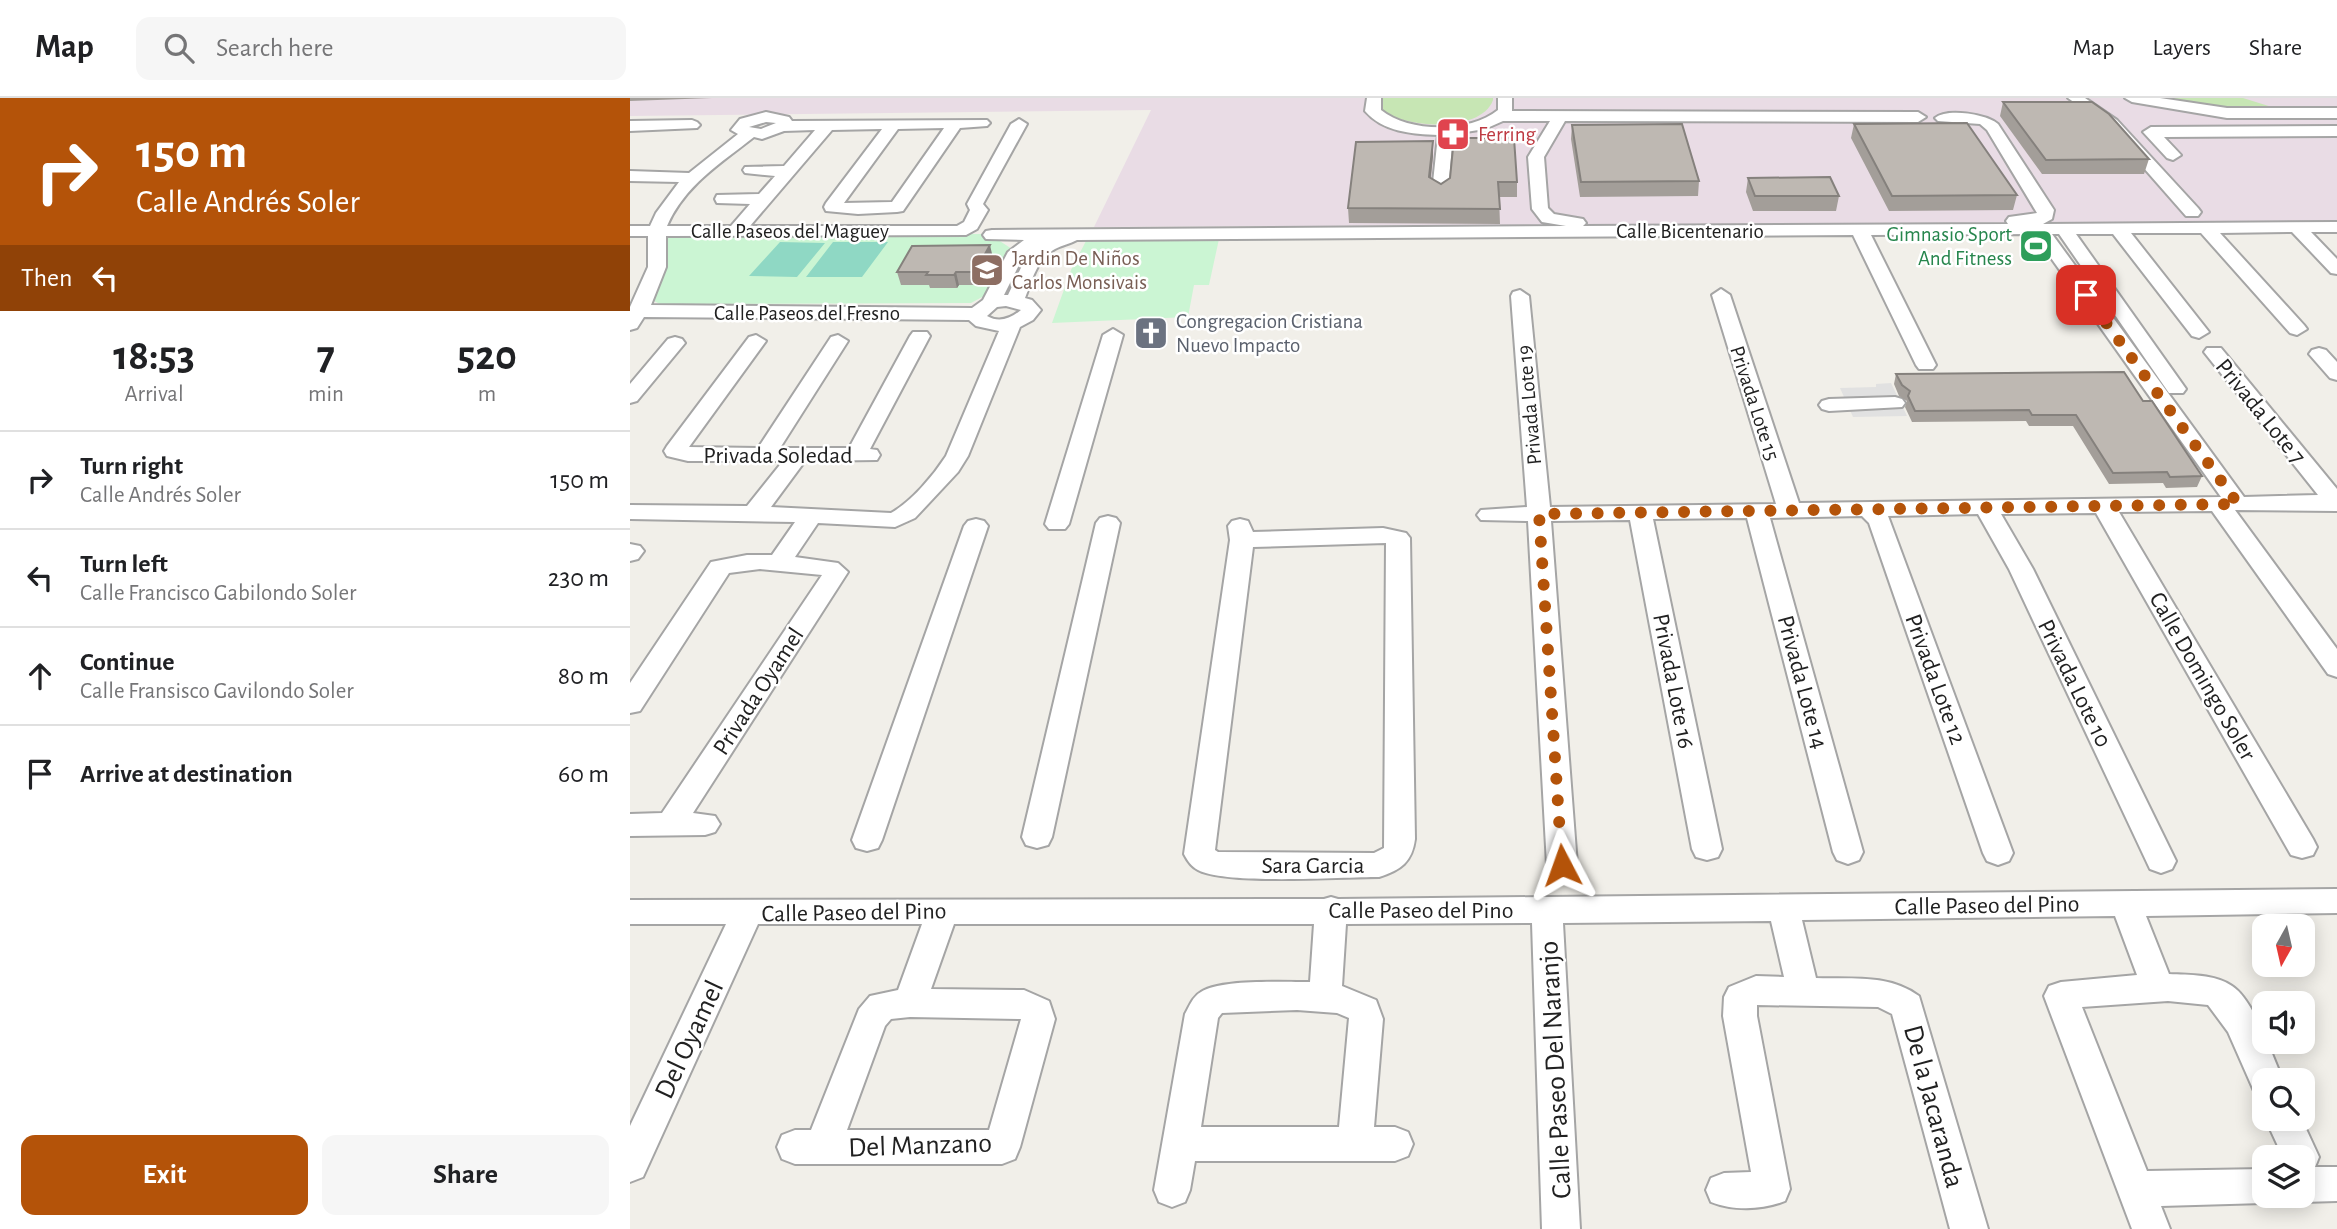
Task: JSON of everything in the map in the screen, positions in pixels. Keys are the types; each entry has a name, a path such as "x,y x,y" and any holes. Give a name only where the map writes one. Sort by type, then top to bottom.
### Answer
{"street":[{"path":"1374,98 1373,111 1377,117 1389,123 1407,128 1446,130 1476,127 1501,116 1553,116 1672,116 1861,118 1918,117 1975,118 1989,122 2046,210 2046,215 2040,219 2023,221 1561,221 1548,218 1541,209 1535,170 1535,157 1553,116"},
{"path":"1501,116 1505,111 1505,98"},
{"path":"1905,98 1918,117"},
{"path":"2075,98 2112,123 2192,212"},
{"path":"2132,98 2227,113 2335,115"},
{"path":"2258,98 2304,113"},
{"path":"1544,99 1553,116"},
{"path":"1576,99 1579,116"},
{"path":"1672,116 1678,137"},
{"path":"1861,118 1872,136"},
{"path":"1943,118 1955,136"},
{"path":"894,124 832,207 891,209 900,205 955,124"},
{"path":"634,317 655,273 659,257 657,231 662,215 694,178 748,134 770,132 784,125 983,124"},
{"name":"Calle Paseos del Maguey","path":"630,231 950,232 967,229 979,210 975,204 985,183 1025,124 983,124"},
{"path":"630,126 692,125"},
{"path":"736,231 828,125"},
{"path":"1440,191 1446,130"},
{"path":"2173,155 2151,132 2337,131"},
{"path":"774,144 810,144"},
{"path":"751,170 787,171"},
{"path":"630,176 694,178"},
{"path":"723,199 764,199"},
{"path":"844,231 858,209"},
{"path":"2296,227 2337,269"},
{"name":"Calle Bicentenario","path":"992,235 1238,239 1860,231 1955,234 2064,229 2337,227"},
{"path":"2206,228 2297,329"},
{"path":"2064,229 2150,354 2337,668"},
{"path":"2118,229 2199,331"},
{"path":"2039,230 2239,504"},
{"path":"1860,231 1926,365"},
{"path":"984,308 1015,300 1031,310 1025,318 1012,324 986,324 977,318 1014,256 1043,235"},
{"path":"1015,300 1037,251 1049,244 1081,236"},
{"name":"Privada Lote 15","path":"1721,295 1790,510"},
{"name":"Privada Lote 19","path":"1520,296 1539,514 1562,865"},
{"name":"Calle Paseos del Fresno","path":"634,317 984,308"},
{"path":"630,512 812,514 886,521 901,518 947,472 957,456 1012,324"},
{"path":"1057,524 1113,335"},
{"name":"Privada Soledad","path":"756,341 682,453 862,455 920,336"},
{"path":"764,456 838,341"},
{"path":"630,397 675,343"},
{"name":"Privada Lote 7","path":"2214,352 2336,503"},
{"path":"2128,355 2150,354"},
{"path":"2319,354 2337,374"},
{"path":"1829,405 1895,403"},
{"path":"754,513 798,456"},
{"path":"1489,516 2336,503"},
{"name":"Calle Domingo Soler","path":"2104,506 2302,847"},
{"name":"Privada Lote 10","path":"1986,508 2021,569 2161,861"},
{"name":"Privada Lote 12","path":"1868,509 1880,521 1998,853"},
{"name":"Privada Lote 14","path":"1757,511 1848,852"},
{"name":"Privada Lote 16","path":"1640,513 1707,849"},
{"path":"630,704 720,567 740,562 779,563 812,514"},
{"path":"1037,837 1108,523"},
{"path":"867,840 976,526"},
{"name":"Sara Garcia","path":"1241,533 1383,535 1398,538 1398,854 1379,864 1226,866 1209,862 1199,854 1241,533"},
{"name":"Privada Oyamel","path":"670,825 836,572 829,568 779,563"},
{"path":"630,825 705,824"},
{"name":"Calle Paseo del Pino","path":"630,912 1331,909 1547,911 2336,902"},
{"path":"2126,903 2158,988"},
{"path":"1783,907 1803,990"},
{"path":"1325,998 1331,909"},
{"path":"910,1003 943,911"},
{"name":"Calle Paseo Del Naranjo","path":"1547,911 1561,1229"},
{"name":"Del Oyamel","path":"630,1165 747,913"},
{"path":"2151,1229 2061,996 2081,992 2158,988 2209,990 2219,993 2235,1014 2260,1068"},
{"name":"De la Jacaranda","path":"1724,1190 1772,1189 1740,1016 1741,997 1756,990 1878,993 1894,996 1907,1006 1969,1229"},
{"path":"1172,1190 1202,1014 1211,1002 1222,999 1325,998 1358,1004 1364,1010 1366,1019 1355,1143"},
{"name":"Del Manzano","path":"910,1003 1024,1004 1037,1011 1038,1019 1002,1147 809,1147 871,1019 882,1006 910,1003"},
{"path":"1181,1144 1395,1144"},
{"path":"2134,1189 2252,1186"}],"shaded area":[{"path":"630,98 2337,98 2337,221 1094,227 1151,110 630,116"},
{"path":"1891,383 1907,416 1853,417 1840,388 1876,387 1876,384"}],"green space":[{"path":"1378,98 1493,100 1486,111 1473,119 1439,125 1404,120 1389,114 1378,107"},
{"path":"2159,98 2243,98 2275,108 2217,108"},
{"path":"989,234 1012,249 984,296 971,303 660,304 654,301 668,235"},
{"path":"1219,239 1209,285 1194,285 1188,317 1052,323 1071,270 1086,241"},
{"path":"780,242 825,243 797,277 749,276"},
{"path":"833,242 888,242 862,277 806,277"}],"building":[{"path":"2003,102 2092,102 2109,114 2149,159 2046,160"},
{"path":"1967,123 2017,195 1892,196 1854,124"},
{"path":"1682,124 1699,181 1581,182 1572,125"},
{"path":"1454,138 1514,138 1517,182 1498,182 1500,209 1348,208 1356,142 1433,141 1429,177 1441,184 1450,178"},
{"path":"1830,177 1839,196 1755,196 1748,178"},
{"path":"990,245 975,272 926,275 928,272 897,272 912,246"},
{"path":"2124,372 2143,401 2152,401 2202,476 2170,477 2167,472 2113,473 2076,415 2032,415 2029,410 1915,411 1908,396 1910,391 1902,385 1896,374"}],"place":[{"name":"Ferring","path":"1453,134"},
{"name":"Gimnasio Sport And Fitness","path":"2036,246"},
{"name":"Jardin De Niños Carlos Monsivais","path":"987,270"},
{"name":"Congregacion Cristiana Nuevo Impacto","path":"1151,333"}],"route":[{"path":"1562,865 1539,514 2238,504 2086,295"}]}
